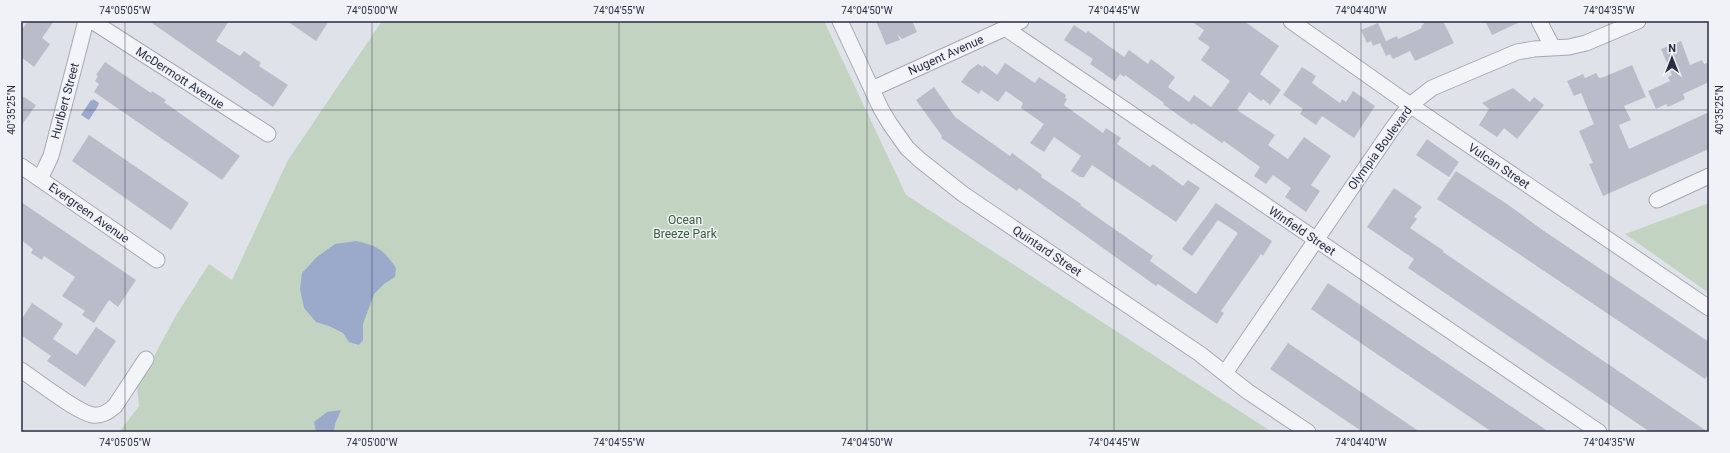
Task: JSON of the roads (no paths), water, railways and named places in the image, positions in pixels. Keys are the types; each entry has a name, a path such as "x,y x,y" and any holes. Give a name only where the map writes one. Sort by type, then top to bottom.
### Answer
{"street":[{"name":"Hurlbert Street","path":"40,179 50,156 86,21"},
{"name":"McDermott Avenue","path":"92,21 268,134"},
{"name":"Quintard Street","path":"840,21 881,109 899,138 915,156 938,176 1200,354 1247,391 1308,432"},
{"name":"Nugent Avenue","path":"872,89 1021,21"},
{"name":"Vulcan Street","path":"1292,21 1410,105 1709,308"},
{"path":"1539,21 1552,48"},
{"name":"Olympia Boulevard","path":"1225,374 1315,240 1410,105 1432,88 1516,52 1569,47 1586,43 1638,21"},
{"name":"Winfield Street","path":"1005,28 1315,240 1600,432"},
{"name":"Evergreen Avenue","path":"21,166 157,260"},
{"path":"1657,200 1709,176"},
{"path":"21,370 84,413 101,415 109,412 115,406 146,359"}],"water":[{"path":"93,99 99,103 89,120 81,115"},
{"path":"356,241 379,249 387,256 396,268 395,277 384,284 374,294 363,324 363,340 359,345 349,342 343,333 329,326 316,322 304,308 300,289 302,273 317,257 335,244"},
{"path":"341,410 335,424 334,432 316,432 314,422 327,412"}],"park label":[{"name":"Ocean Breeze Park","path":"685,227"}]}
